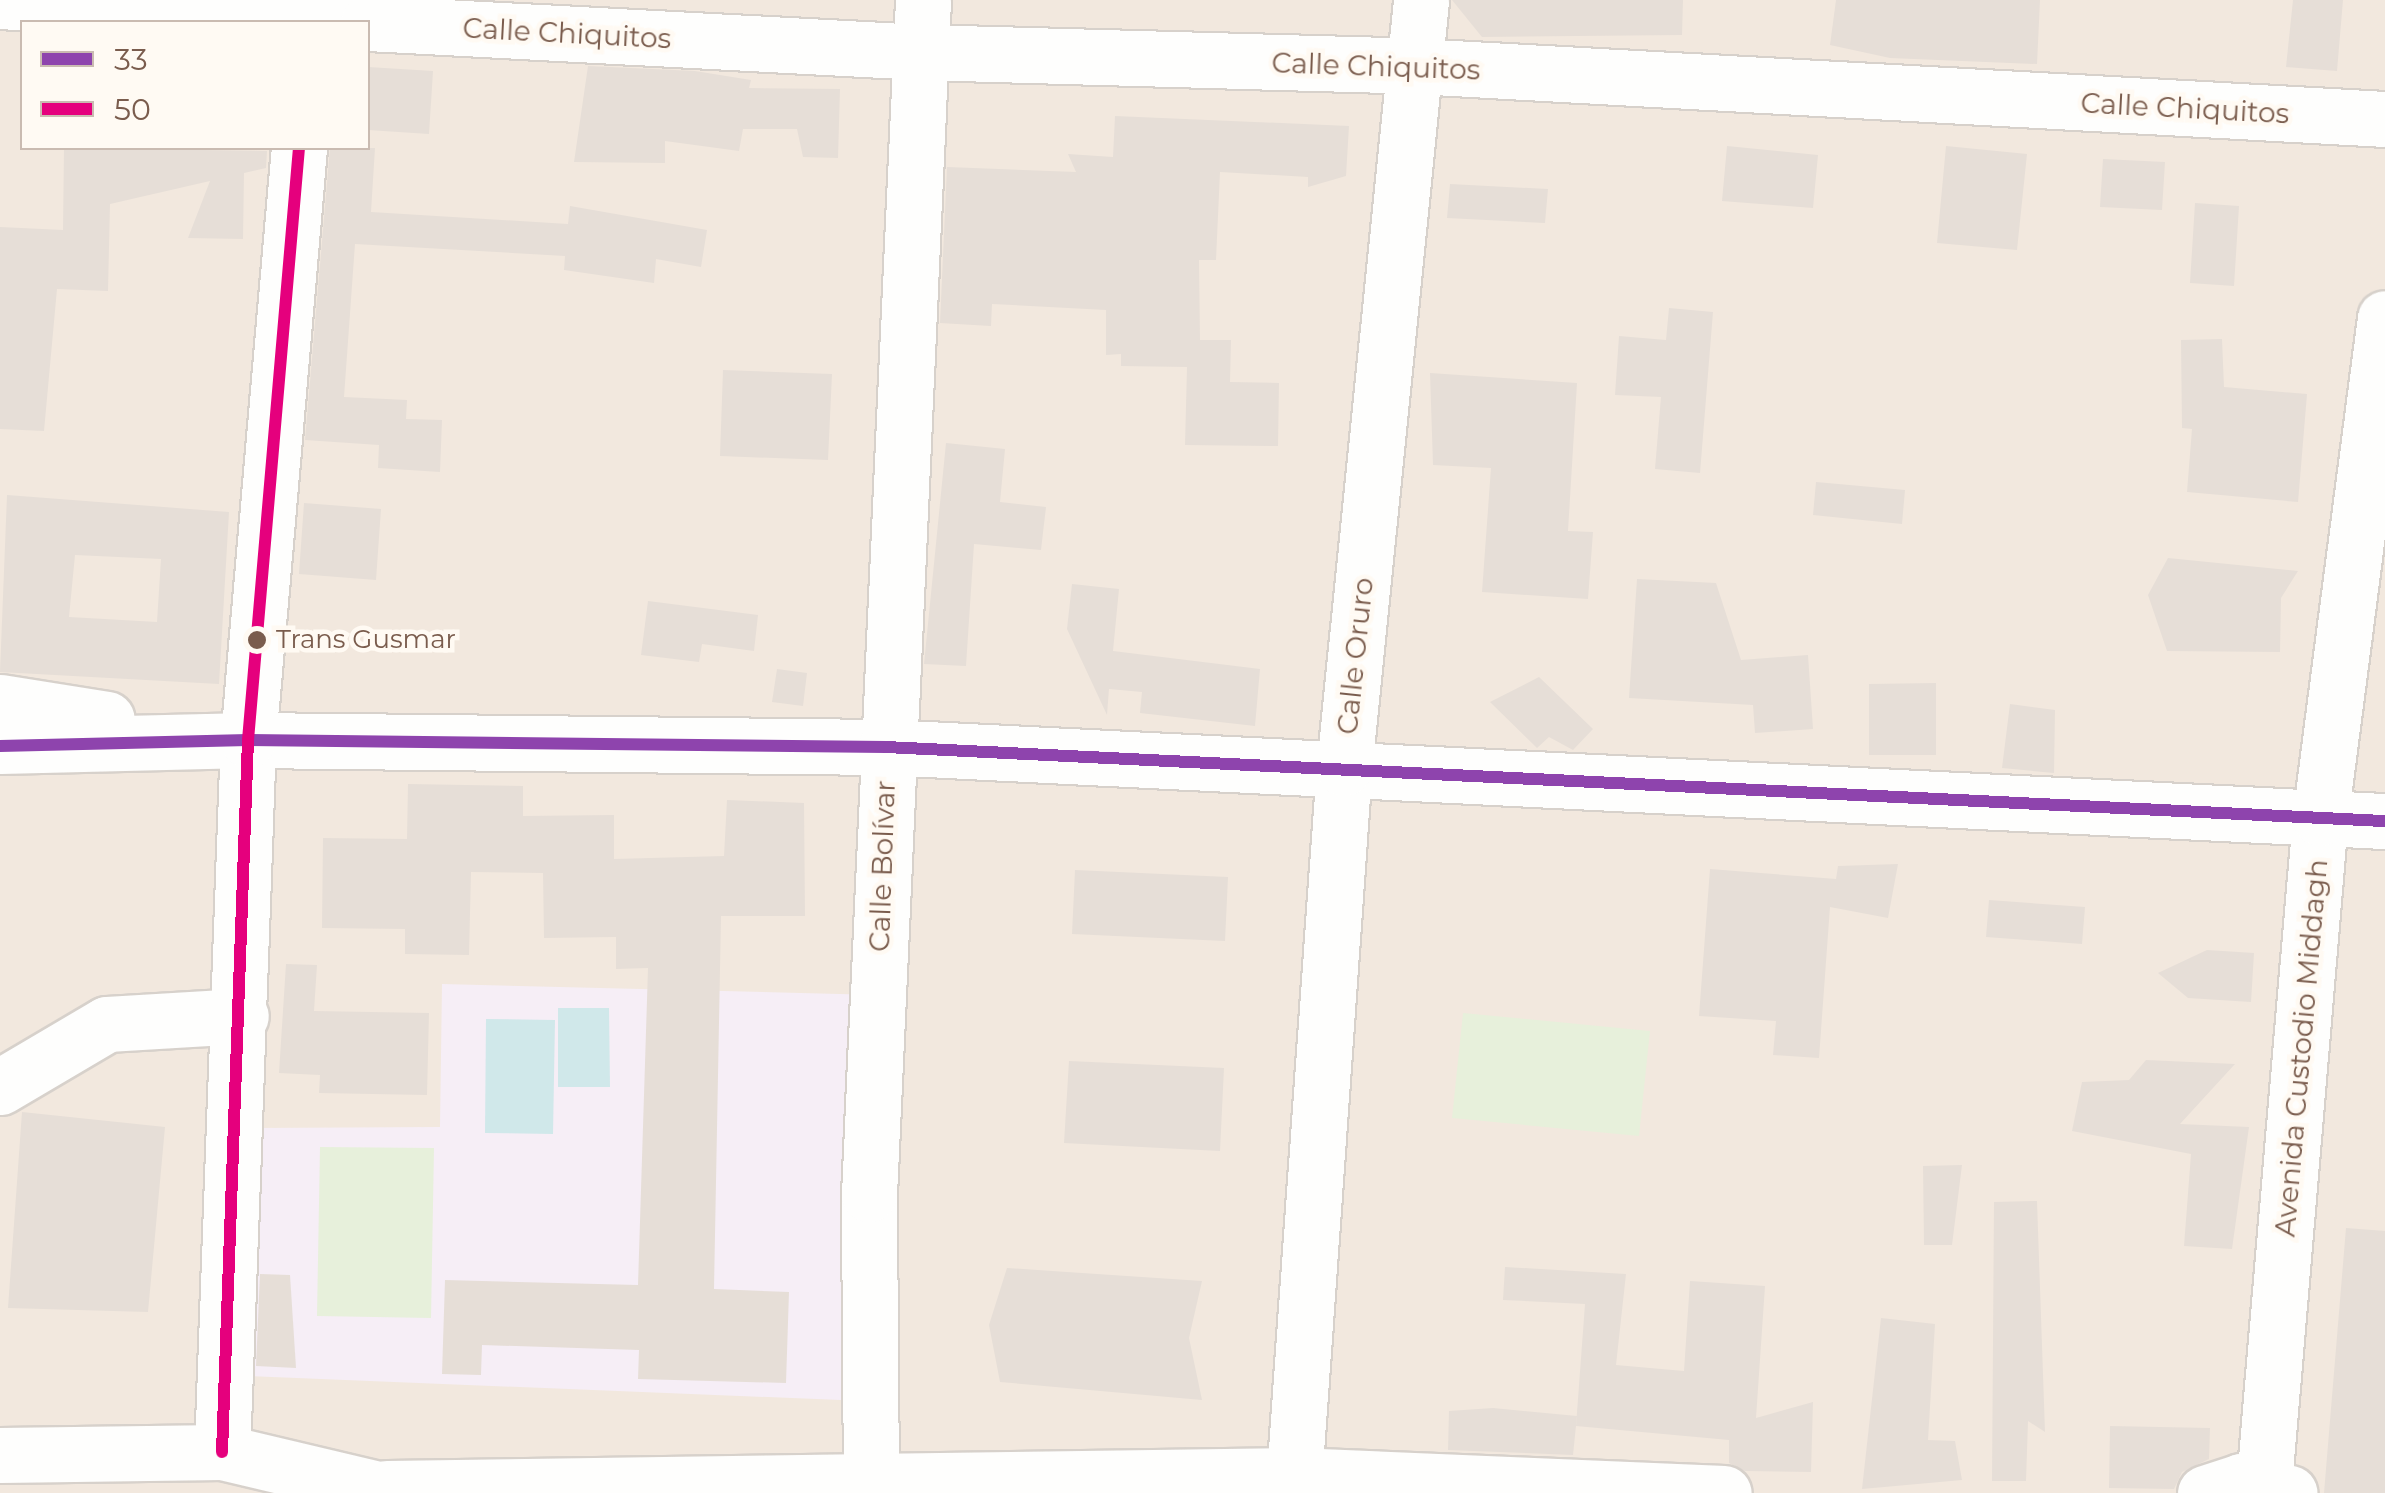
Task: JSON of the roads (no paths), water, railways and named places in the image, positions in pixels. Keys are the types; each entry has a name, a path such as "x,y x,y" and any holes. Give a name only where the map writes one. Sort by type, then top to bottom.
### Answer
{"street":[{"path":"0,0 323,16"},
{"name":"Calle Oruro","path":"1294,1484 1344,768 1421,0"},
{"name":"Calle Chiquitos","path":"370,23 923,26 1416,66 2385,120"},
{"name":"Calle Bolívar","path":"871,1486 869,1194 886,747 923,26"},
{"path":"222,1452 241,1016 248,740 299,150"},
{"name":"Avenida Custodio Middagh","path":"2277,1487 2320,818 2385,318"},
{"path":"0,702 248,740"},
{"path":"0,746 248,740 886,747 2385,821"},
{"path":"0,1086 107,1024 241,1016"},
{"path":"0,1456 222,1452 391,1491 1294,1484 1724,1493"},
{"path":"2205,1493 2277,1487"}],"water":[{"path":"558,1008 609,1008 610,1087 558,1087"},
{"path":"486,1019 555,1020 553,1134 485,1133"}],"place":[{"name":"Trans Gusmar","path":"257,640"}]}
